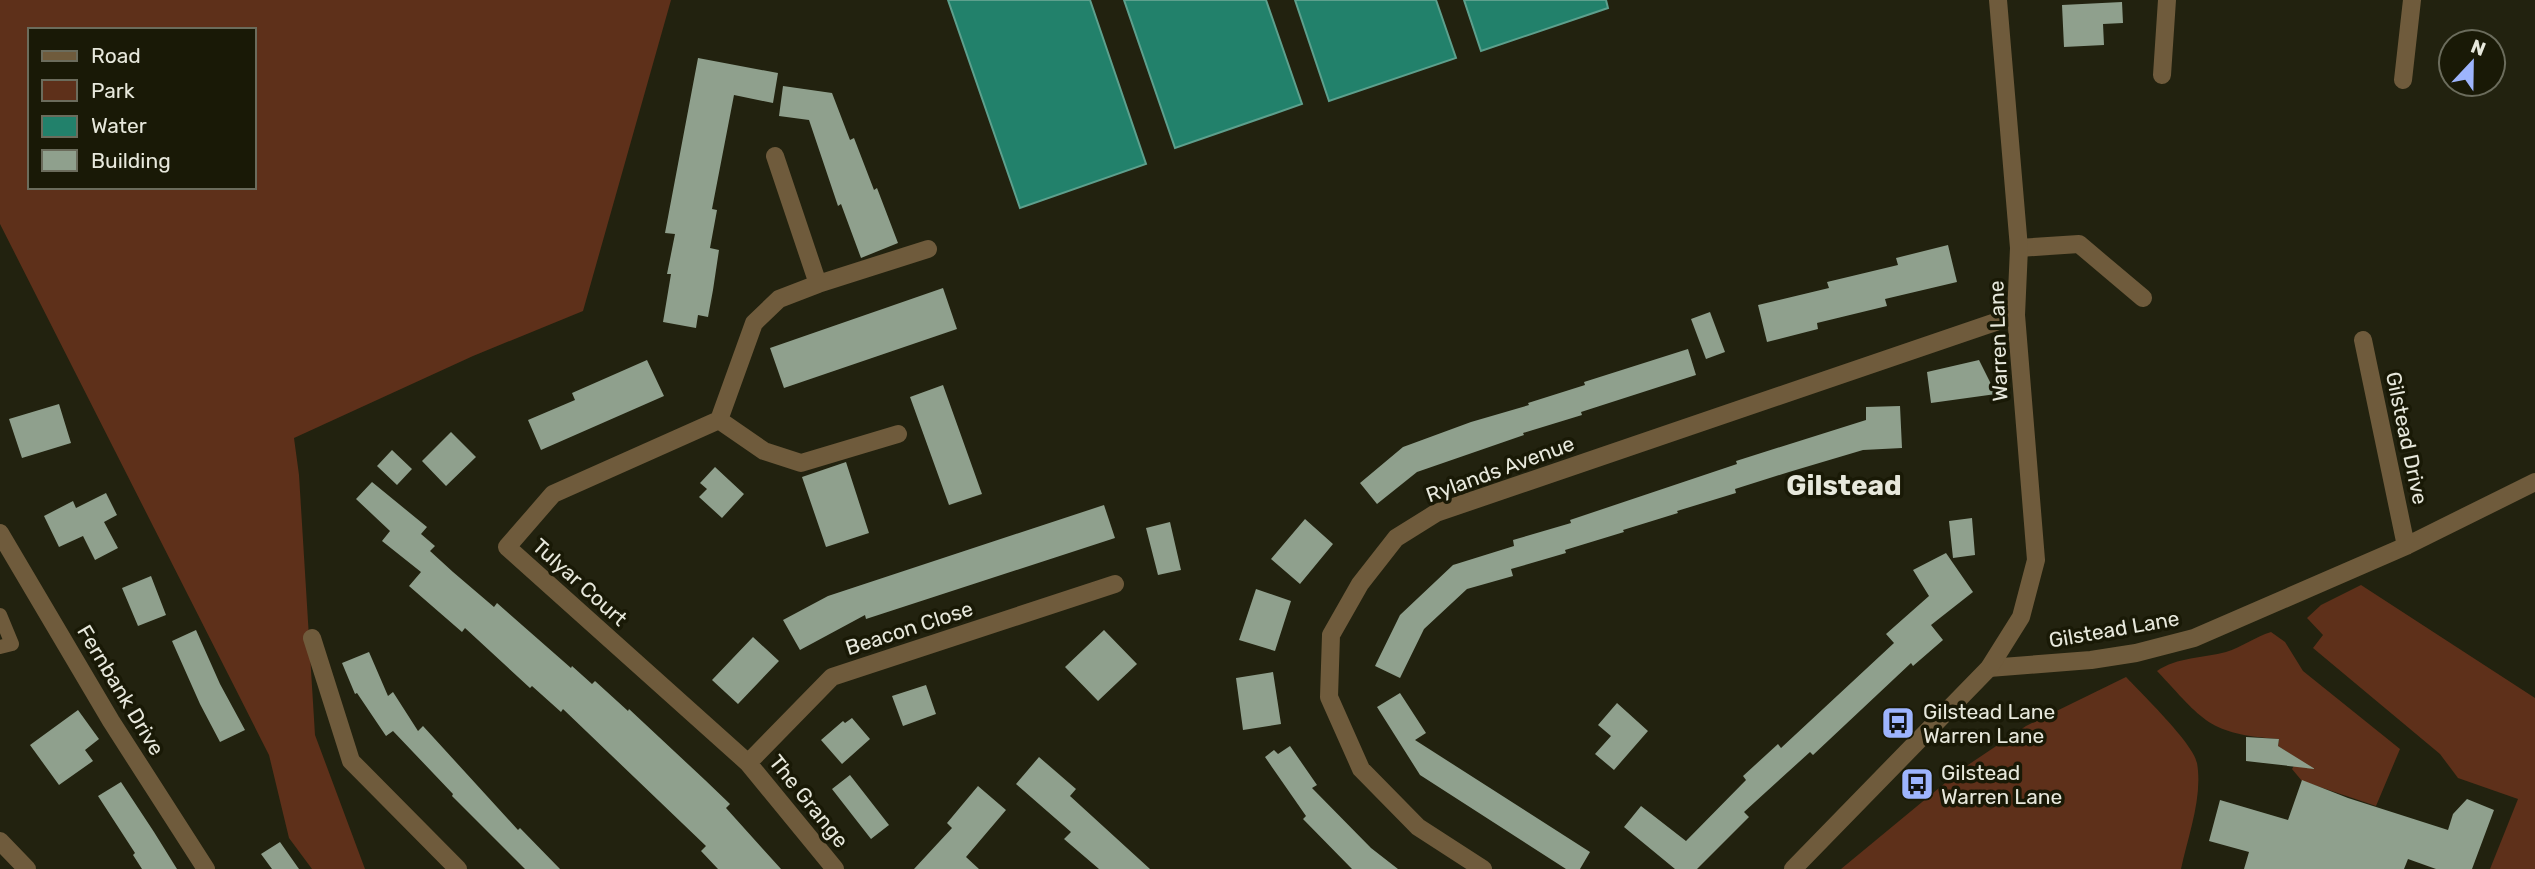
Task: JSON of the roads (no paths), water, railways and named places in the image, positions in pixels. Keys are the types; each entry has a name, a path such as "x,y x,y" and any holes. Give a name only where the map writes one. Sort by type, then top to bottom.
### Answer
{"street":[{"name":"Warren Lane","path":"1989,668 2021,617 2036,560 2016,315 2019,248 1998,0"},
{"path":"2162,75 2167,0"},
{"path":"2403,80 2412,0"},
{"path":"775,156 818,284"},
{"path":"2019,248 2078,244 2143,298"},
{"path":"898,434 801,463 764,451 719,420 754,323 779,299 928,249"},
{"name":"Rylands Avenue","path":"1483,869 1418,827 1361,769 1329,697 1331,635 1360,584 1396,538 1436,513 2016,315"},
{"name":"Gilstead Drive","path":"2363,340 2406,546"},
{"name":"Tulyar Court","path":"719,420 554,494 507,547 748,763"},
{"name":"Gilstead Lane","path":"1989,668 2091,660 2136,653 2194,638 2406,546 2535,482"},
{"name":"Fernbank Drive","path":"0,533 111,721 205,869"},
{"name":"Beacon Close","path":"748,763 832,677 1115,584"},
{"path":"312,638 351,761 458,869"},
{"path":"1793,869 1989,668"},
{"name":"The Grange","path":"748,763 835,869"},
{"path":"0,841 27,869"}],"lane":[{"path":"0,615 12,643 0,648"}],"water":[{"path":"948,0 1090,0 1146,164 1020,208"},
{"path":"1124,0 1266,0 1302,104 1175,148"},
{"path":"1295,0 1436,0 1456,58 1329,101"},
{"path":"1464,0 1606,0 1608,8 1481,51"}],"place":[{"name":"Gilstead Lane Warren Lane","path":"1898,723"},
{"name":"Gilstead Warren Lane","path":"1917,784"}],"district":[{"name":"Gilstead","path":"1844,485"}]}
